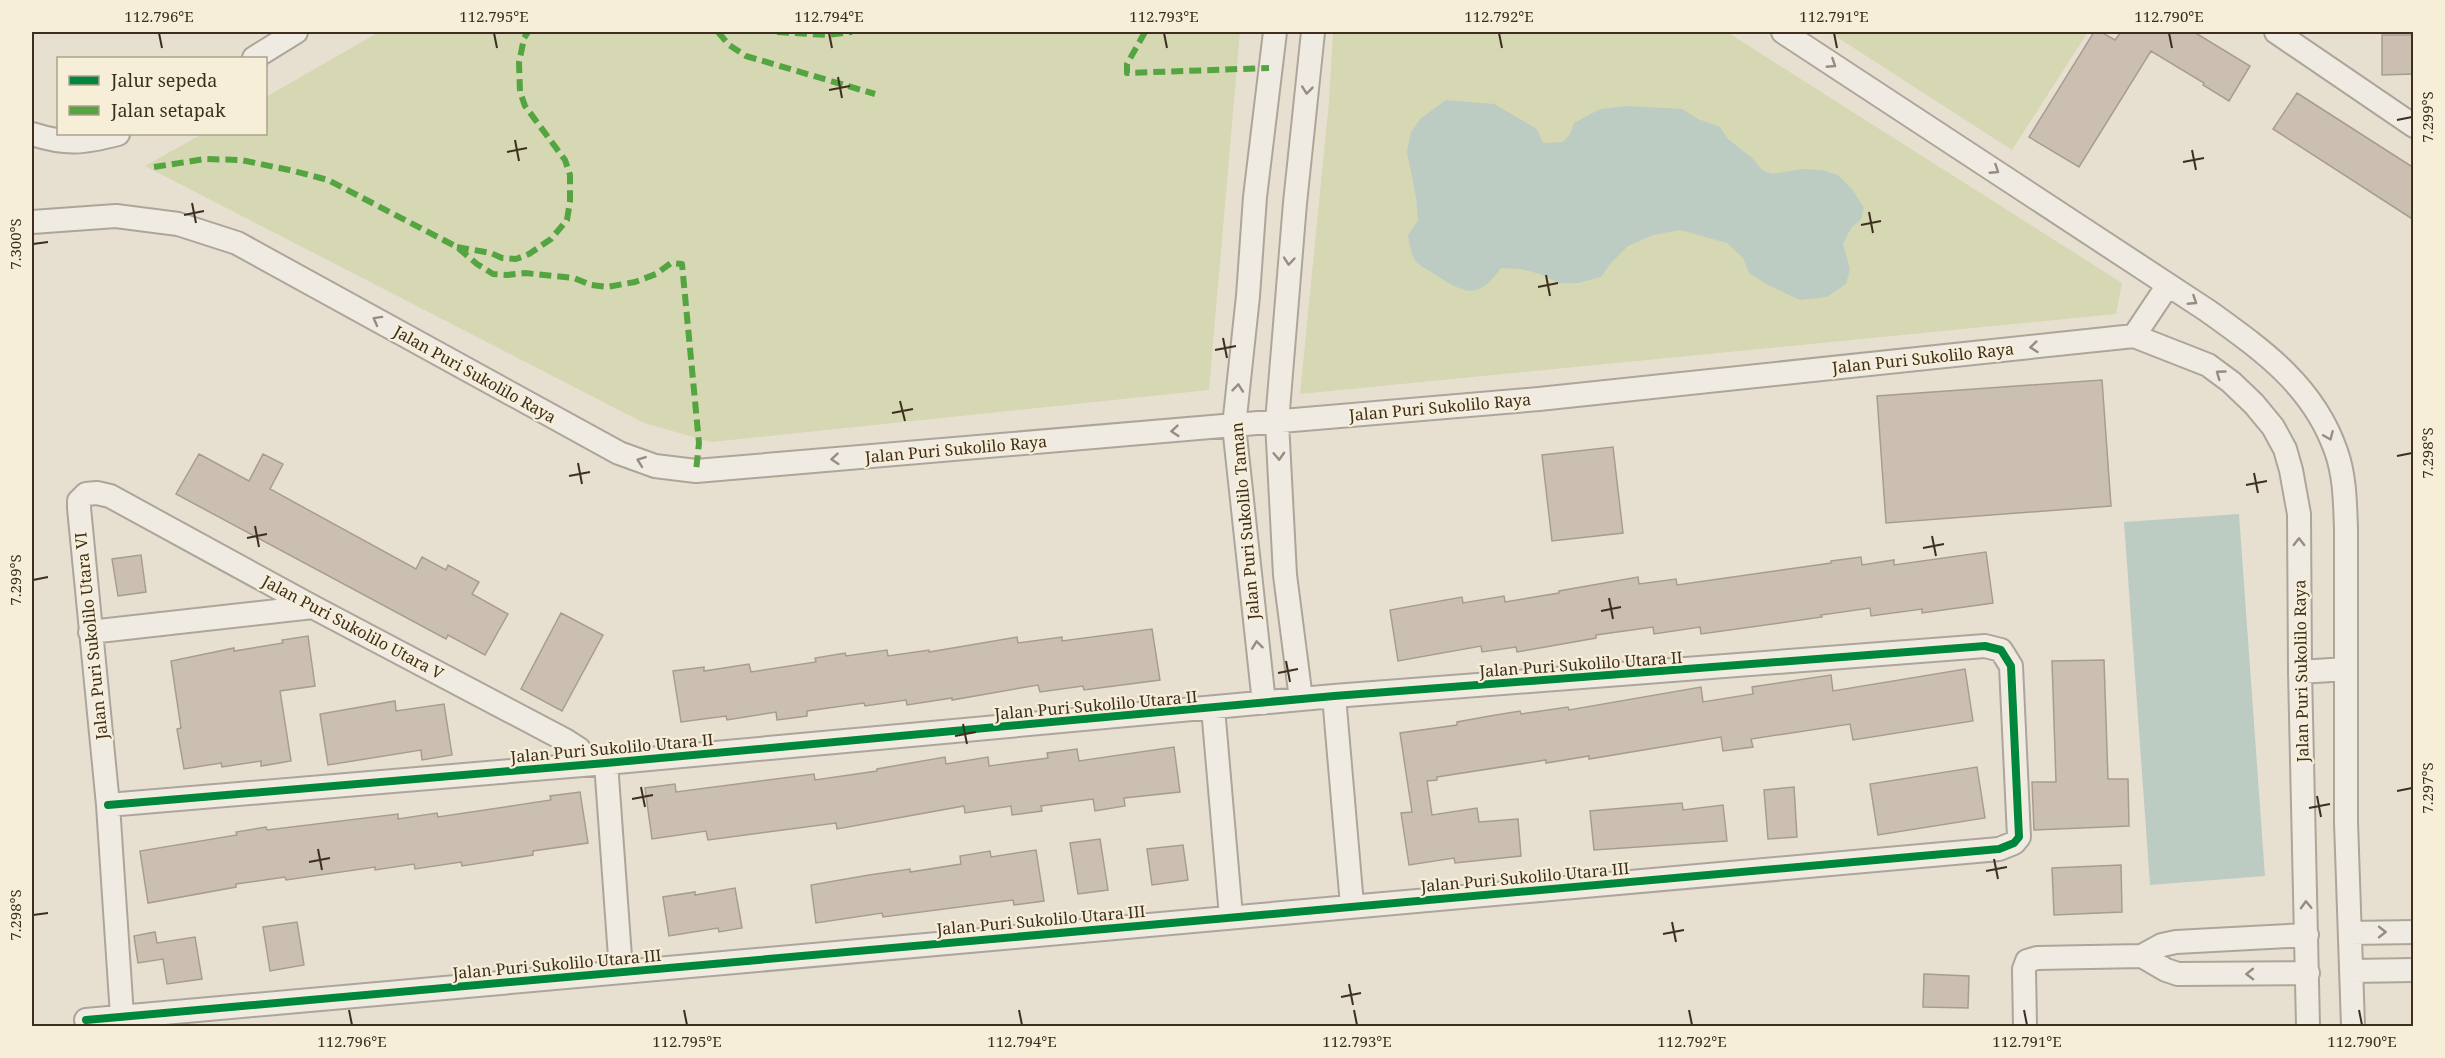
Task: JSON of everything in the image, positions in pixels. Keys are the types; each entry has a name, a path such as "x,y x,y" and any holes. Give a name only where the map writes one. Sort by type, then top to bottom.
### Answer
{"street":[{"path":"256,57 296,32"},
{"name":"Jalan Puri Sukolilo Taman","path":"1264,703 1234,426 1256,197 1275,32"},
{"path":"1301,699 1285,575 1277,422 1294,203 1313,32"},
{"path":"1783,32 2227,325 2270,358 2292,378 2312,402 2337,453 2344,488 2346,822 2353,1026"},
{"path":"2276,32 2414,126"},
{"path":"32,134 56,142 85,142 114,135"},
{"path":"1256,197 1294,203"},
{"name":"Jalan Puri Sukolilo Raya","path":"32,222 116,216 178,224 237,243 619,453 669,469 696,471 1539,399 2134,336 2208,366 2231,382 2254,404 2273,427 2285,449 2291,470 2299,514 2308,1026"},
{"path":"2134,336 2168,285"},
{"name":"Jalan Puri Sukolilo Utara VI","path":"110,496 97,493 86,494 79,501 108,805 123,1016"},
{"name":"Jalan Puri Sukolilo Utara V","path":"110,496 313,607 565,740 598,764"},
{"path":"1247,551 1284,548"},
{"path":"90,632 313,607"},
{"name":"Jalan Puri Sukolilo Utara II","path":"108,805 598,764 1334,696 1985,646 2001,650 2010,661 2019,837 2014,843 1999,849"},
{"path":"2300,672 2346,669"},
{"path":"1334,696 1352,905"},
{"path":"1213,708 1231,916"},
{"path":"598,764 621,971"},
{"name":"Jalan Puri Sukolilo Utara III","path":"86,1020 1352,905 1999,849"},
{"path":"2350,933 2414,932"},
{"path":"2025,1026 2024,969 2030,960 2142,956 2162,945 2176,942 2307,935"},
{"path":"2142,956 2178,974 2308,973"},
{"path":"2352,971 2414,970"}],"green space":[{"path":"379,32 1240,32 1209,390 711,442 644,423 145,166 200,135 267,135 267,96"},
{"path":"1333,32 1727,32 2122,283 2116,314 1300,394 1329,101"},
{"path":"1829,32 2088,32 2012,150"}],"shaded area":[{"path":"1446,100 1494,104 1537,129 1543,143 1563,142 1570,134 1574,123 1600,109 1628,106 1682,109 1698,119 1720,127 1728,139 1752,158 1762,170 1772,174 1802,169 1822,170 1838,175 1852,189 1864,208 1861,219 1851,228 1843,244 1850,269 1846,284 1827,297 1800,300 1749,273 1743,258 1727,243 1680,230 1653,235 1628,246 1601,277 1578,283 1559,283 1540,274 1521,269 1501,268 1480,289 1458,288 1417,262 1412,253 1408,235 1418,221 1416,197 1407,152 1411,132 1420,119"},
{"path":"2239,514 2265,876 2150,885 2124,522"}],"building":[{"path":"2094,32 2101,32 2115,40 2121,32 2194,32 2250,66 2229,101 2151,51 2079,167 2029,137"},
{"path":"2382,35 2414,35 2414,74 2382,75"},
{"path":"2297,93 2414,168 2414,220 2273,129"},
{"path":"2102,380 2111,506 1886,523 1877,396"},
{"path":"1613,447 1623,533 1552,541 1542,455"},
{"path":"199,454 249,481 263,454 283,464 270,489 416,569 422,557 446,570 448,565 479,582 472,594 508,614 485,655 448,635 446,639 176,494"},
{"path":"1986,552 1993,603 1922,613 1922,609 1871,616 1870,608 1701,634 1700,627 1654,634 1653,627 1596,635 1596,638 1517,652 1516,647 1482,652 1481,646 1398,661 1390,610 1462,597 1463,603 1504,596 1505,602 1638,577 1639,584 1676,579 1677,585 1861,557 1862,565 1894,560 1894,565"},
{"path":"141,555 146,592 118,596 112,559"},
{"path":"561,613 603,635 562,711 521,689"},
{"path":"1152,629 1160,680 1084,690 1083,686 1040,692 1038,685 952,700 952,698 907,705 906,700 865,706 864,703 807,711 807,716 777,720 776,712 727,720 726,716 681,722 673,671 704,667 704,671 749,664 751,672 816,662 815,658 845,653 846,656 887,650 888,656 929,650 929,652 1017,637 1018,643 1062,637 1062,641"},
{"path":"308,636 315,686 280,691 291,761 261,766 261,761 222,767 221,763 184,769 177,729 181,728 171,661 234,648 234,651 283,643 282,640"},
{"path":"2104,660 2108,779 2128,779 2129,826 2034,830 2032,782 2056,782 2052,661"},
{"path":"1965,669 1973,721 1853,740 1850,724 1751,739 1753,747 1723,751 1721,737 1589,759 1589,756 1546,763 1546,760 1437,777 1437,780 1427,781 1432,815 1477,808 1479,822 1518,819 1521,856 1455,863 1454,858 1409,865 1401,813 1412,812 1400,733 1457,725 1457,722 1520,711 1521,714 1568,707 1569,710 1701,687 1703,702 1753,694 1752,687 1831,675 1833,691"},
{"path":"395,701 396,711 444,704 452,755 422,760 421,750 328,765 320,714"},
{"path":"1174,747 1180,792 1124,798 1125,806 1095,811 1093,799 1041,806 1042,811 1012,815 1011,806 965,813 964,806 837,829 836,823 708,840 706,831 652,839 645,788 675,784 676,792 814,774 815,780 877,771 877,769 945,757 946,764 988,757 989,766 1048,758 1047,753 1077,749 1079,761"},
{"path":"1977,767 1985,818 1878,835 1870,784"},
{"path":"1794,787 1797,837 1768,839 1764,790"},
{"path":"580,792 588,843 533,851 533,855 462,866 461,862 415,869 414,864 375,870 375,867 286,880 285,877 236,884 236,887 148,903 140,851 237,835 236,832 266,827 267,830 398,814 398,819 437,813 438,817 551,800 550,796"},
{"path":"1682,803 1683,810 1723,805 1727,841 1594,850 1590,811"},
{"path":"1100,839 1108,890 1078,894 1070,843"},
{"path":"1183,845 1188,880 1152,885 1147,849"},
{"path":"1036,850 1044,901 1014,905 1013,900 883,917 882,913 816,923 811,885 910,869 910,872 961,864 960,856 990,851 991,857"},
{"path":"2121,865 2122,912 2054,915 2052,868"},
{"path":"735,888 742,928 719,932 718,928 669,936 663,897 695,892 695,895"},
{"path":"297,922 304,965 270,971 263,927"},
{"path":"155,932 157,943 195,937 202,979 167,984 163,959 138,963 134,936"},
{"path":"1924,974 1969,976 1968,1008 1923,1007"}],"marked path":[{"path":"457,247 491,253 502,258 516,259 529,254 551,239 567,220 570,175 565,160 525,106 520,92 519,63 524,38 528,32"},
{"path":"718,32 729,45 746,56 875,94"},
{"path":"777,32 827,35 852,32"},
{"path":"1145,32 1127,64 1127,73 1269,68"},
{"path":"154,167 205,159 241,160 328,180 457,247 493,274 525,273 574,278 591,285 607,287 635,282 656,274 671,263 682,264 699,443 696,471"}],"cycle path":[{"path":"86,1020 1999,849 2014,843 2019,837 2011,666 2001,650 1985,646 1334,696 606,763 108,805"}]}
